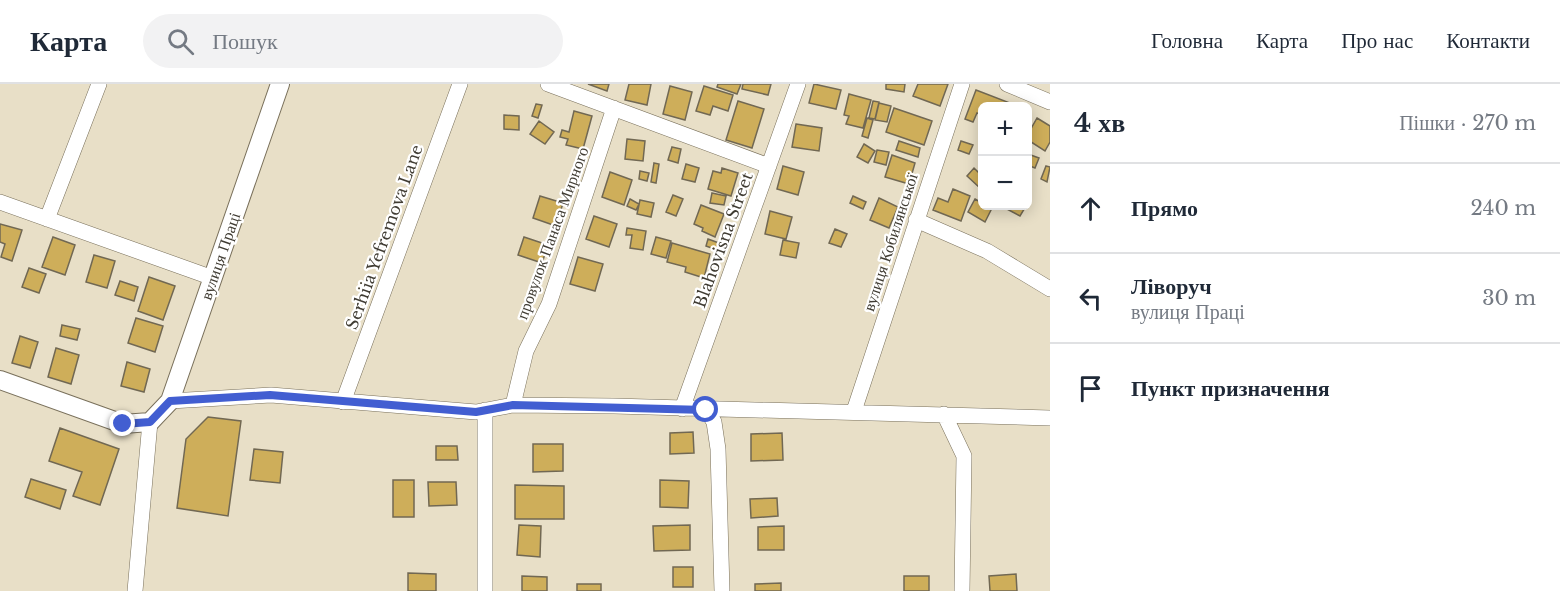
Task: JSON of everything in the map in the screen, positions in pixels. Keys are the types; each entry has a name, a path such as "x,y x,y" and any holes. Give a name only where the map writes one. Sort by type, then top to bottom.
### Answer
{"main road":[{"name":"вулиця Праці","path":"150,422 170,401 280,84"},
{"path":"0,380 123,424 150,422"}],"street":[{"path":"47,219 99,84"},
{"name":"Serhiia Yefremova Lane","path":"343,402 460,84"},
{"path":"548,84 769,166"},
{"name":"Blahovisna Street","path":"682,408 798,84"},
{"name":"вулиця Кобилянської","path":"854,411 962,84"},
{"path":"1007,84 1050,102"},
{"name":"провулок Панаса Мирного","path":"513,405 526,351 549,304 614,108"},
{"path":"0,202 213,278"},
{"path":"916,220 987,251 1050,289"},
{"path":"170,401 270,395 476,412 513,405 854,411 1050,418"},
{"path":"485,591 486,410"},
{"path":"706,410 714,422 718,449 722,591"},
{"path":"944,414 964,456 962,591"},
{"path":"135,591 150,422"}],"building":[{"path":"588,84 609,84 607,91"},
{"path":"629,84 651,84 647,105 625,100"},
{"path":"718,84 741,84 737,94 717,87"},
{"path":"743,84 771,84 768,95 742,89"},
{"path":"814,84 841,90 836,109 809,103"},
{"path":"886,84 905,84 904,92 886,89"},
{"path":"918,84 948,84 940,106 913,96"},
{"path":"670,86 692,92 685,120 663,114"},
{"path":"704,86 733,95 728,111 713,106 710,115 696,111"},
{"path":"976,90 1007,102 978,102 978,113 973,122 965,119"},
{"path":"849,94 871,100 863,128 846,124 849,116 844,115"},
{"path":"738,101 764,109 752,148 726,140"},
{"path":"873,101 879,102 875,119 869,118"},
{"path":"879,103 891,106 887,122 875,120"},
{"path":"536,104 542,105 538,118 532,116"},
{"path":"894,108 932,121 924,145 886,132"},
{"path":"574,111 592,116 583,149 566,145 568,139 560,137 562,130 569,132"},
{"path":"504,115 519,116 519,130 504,129"},
{"path":"867,118 873,120 868,138 862,136"},
{"path":"1037,118 1050,126 1050,142 1045,151 1032,143 1032,127"},
{"path":"539,121 554,132 545,144 530,134"},
{"path":"796,124 822,128 819,151 792,147"},
{"path":"627,139 645,141 643,161 625,159"},
{"path":"899,141 920,148 918,157 896,150"},
{"path":"961,141 973,145 969,154 958,150"},
{"path":"864,144 875,151 868,163 857,157"},
{"path":"672,147 681,149 678,163 668,160"},
{"path":"877,150 889,152 886,165 874,162"},
{"path":"892,155 915,163 909,184 885,177"},
{"path":"1032,155 1039,158 1035,168 1032,167"},
{"path":"654,163 659,164 656,183 651,182"},
{"path":"686,164 699,168 695,182 682,179"},
{"path":"783,166 804,172 798,195 777,189"},
{"path":"1046,166 1050,167 1047,182 1041,179"},
{"path":"722,168 738,173 731,196 708,189 713,171 721,173"},
{"path":"974,168 978,172 978,186 967,176"},
{"path":"640,171 649,173 647,181 639,179"},
{"path":"610,172 632,180 624,205 602,197"},
{"path":"953,189 970,196 961,221 933,210 938,198 948,202"},
{"path":"712,193 726,196 724,205 710,203"},
{"path":"673,195 683,199 676,216 666,212"},
{"path":"540,196 563,203 556,226 533,218"},
{"path":"853,196 866,202 863,209 850,203"},
{"path":"879,198 898,207 889,228 870,220"},
{"path":"630,199 639,204 636,210 627,206"},
{"path":"975,199 978,201 978,210 991,210 985,222 968,212"},
{"path":"640,200 654,203 651,217 637,214"},
{"path":"701,205 724,214 715,237 694,224"},
{"path":"1009,210 1024,210 1020,216"},
{"path":"770,211 792,217 786,239 765,234"},
{"path":"594,216 617,224 609,247 586,239"},
{"path":"0,224 22,230 12,261 1,257 5,244 0,242"},
{"path":"627,228 646,231 643,250 630,248 632,235 626,235"},
{"path":"835,229 847,234 841,247 829,243"},
{"path":"53,237 75,245 65,275 42,267"},
{"path":"524,237 548,245 542,263 518,255"},
{"path":"656,237 671,241 666,258 651,254"},
{"path":"708,239 719,243 717,250 706,246"},
{"path":"783,240 799,243 796,258 780,255"},
{"path":"672,243 710,254 704,278 685,272 686,267 667,262"},
{"path":"94,255 115,261 107,288 86,282"},
{"path":"578,257 603,264 595,291 570,284"},
{"path":"29,268 46,274 39,293 22,287"},
{"path":"149,277 175,286 163,320 138,311"},
{"path":"120,281 138,287 134,301 115,295"},
{"path":"136,318 163,326 155,352 128,343"},
{"path":"62,325 80,329 77,340 60,336"},
{"path":"20,336 38,342 30,368 12,363"},
{"path":"56,348 79,355 71,384 48,377"},
{"path":"127,362 150,369 144,392 121,386"},
{"path":"208,417 241,421 228,516 177,508 186,439"},
{"path":"60,428 119,449 100,505 73,496 82,472 49,461"},
{"path":"693,432 694,453 670,454 670,433"},
{"path":"782,433 783,460 751,461 751,434"},
{"path":"533,444 563,444 563,471 533,472"},
{"path":"436,446 457,446 458,460 436,460"},
{"path":"254,449 283,452 280,483 250,480"},
{"path":"31,479 66,490 60,509 25,497"},
{"path":"393,480 414,480 414,517 393,517"},
{"path":"660,480 689,481 688,508 660,507"},
{"path":"428,482 456,482 457,505 429,506"},
{"path":"515,485 564,486 564,519 515,519"},
{"path":"777,498 778,516 751,518 750,499"},
{"path":"519,525 541,526 540,557 517,555"},
{"path":"690,525 690,550 654,551 653,526"},
{"path":"784,526 784,550 758,550 758,527"},
{"path":"673,567 693,567 693,587 673,587"},
{"path":"408,573 436,574 436,591 408,591"},
{"path":"1016,574 1017,591 990,591 989,576"},
{"path":"522,576 547,577 547,591 522,591"},
{"path":"904,576 929,576 929,591 904,591"},
{"path":"781,583 781,591 755,591 755,584"},
{"path":"577,584 601,584 601,591 577,591"}],"route":[{"path":"123,424 150,422 170,401 270,395 476,412 513,405 706,410"}]}
